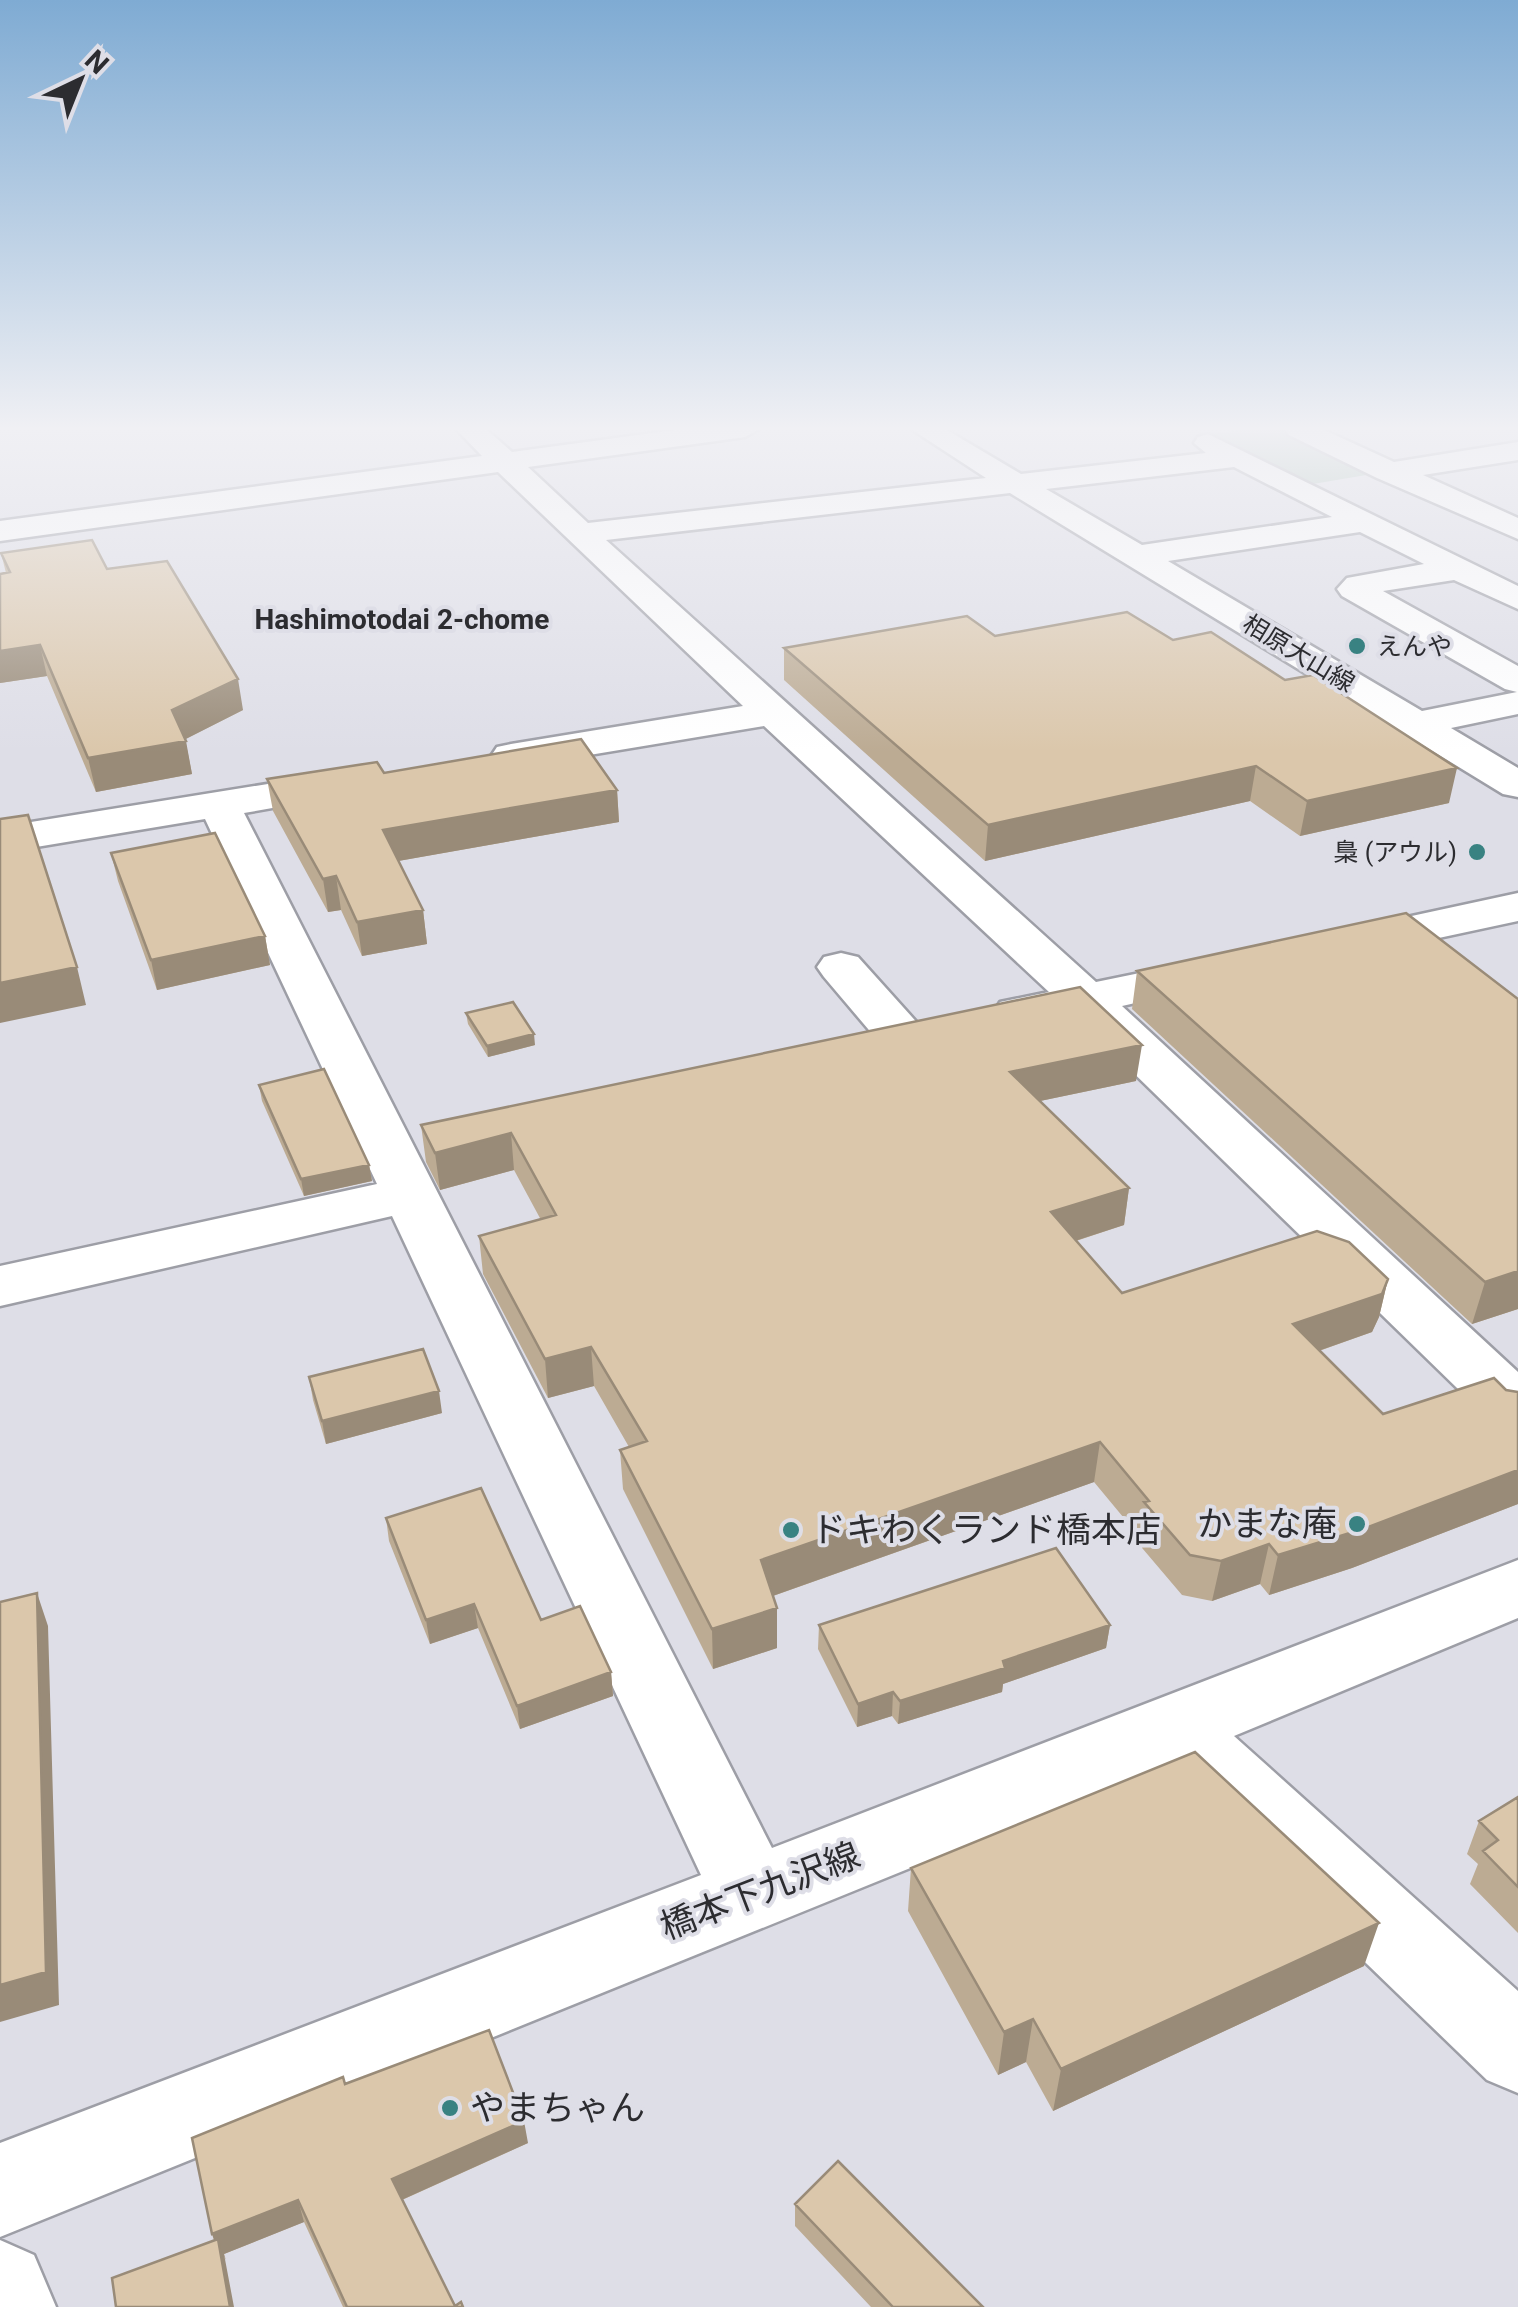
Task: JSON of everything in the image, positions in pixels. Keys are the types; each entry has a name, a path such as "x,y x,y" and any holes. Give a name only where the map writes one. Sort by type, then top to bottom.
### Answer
{"street":[{"path":"584,537 772,714 1086,999 1518,1409"},
{"name":"相原大山線","path":"1109,537 1518,785"},
{"path":"1137,556 1266,537"},
{"path":"1392,537 1518,599"},
{"path":"1457,570 1359,585 1354,589 1518,680"},
{"path":"1416,724 1518,702"},
{"path":"476,762 772,714"},
{"path":"2,831 219,804 377,778"},
{"path":"219,804 408,1161 752,1894"},
{"path":"1311,951 1518,908"},
{"path":"846,1050 1255,963"},
{"path":"841,967 940,1030"},
{"path":"0,1286 408,1161"},
{"name":"橋本下九沢線","path":"0,2190 1518,1588"},
{"path":"1173,1728 1518,2050"},
{"path":"0,2289 8,2307"}],"building":[{"path":"92,540 107,569 167,561 238,679 172,710 186,741 88,758 40,645 0,651 0,574 10,572 1,553"},
{"path":"1127,612 1173,640 1211,632 1285,680 1313,675 1457,768 1307,801 1256,766 988,825 784,648 967,616 995,636"},
{"path":"581,739 617,790 383,830 423,910 357,922 336,876 323,879 267,779 377,762 384,773"},
{"path":"28,815 77,967 0,983 0,819"},
{"path":"215,833 265,936 151,960 111,853"},
{"path":"1406,913 1518,999 1518,1271 1485,1282 1137,971"},
{"path":"1080,987 1142,1045 1010,1072 1129,1188 1051,1212 1122,1293 1317,1231 1349,1242 1388,1279 1382,1294 1293,1324 1383,1414 1494,1378 1506,1390 1518,1392 1518,1470 1363,1529 1278,1555 1269,1544 1221,1561 1190,1555 1100,1442 761,1560 777,1608 712,1629 620,1450 647,1441 591,1347 545,1359 479,1236 556,1215 511,1133 435,1153 421,1125"},
{"path":"513,1002 534,1034 487,1046 466,1013"},
{"path":"324,1069 369,1165 301,1179 259,1085"},
{"path":"423,1349 439,1391 322,1421 309,1377"},
{"path":"481,1488 541,1620 580,1606 611,1672 517,1706 474,1604 426,1620 386,1518"},
{"path":"1056,1548 1110,1625 1003,1661 1005,1668 900,1701 893,1692 858,1704 819,1625"},
{"path":"37,1593 46,1972 0,1985 0,1602"},
{"path":"1195,1752 1379,1923 1061,2069 1033,2019 1004,2032 911,1868"},
{"path":"1518,1797 1518,1887 1483,1851 1498,1840 1479,1821"},
{"path":"489,2030 524,2121 392,2179 455,2306 461,2302 463,2307 347,2307 298,2200 212,2234 192,2138 343,2077 345,2084"},
{"path":"838,2161 983,2307 893,2307 795,2204"},
{"path":"218,2239 230,2307 116,2307 112,2278"}],"place":[{"name":"えんや","path":"1357,646"},
{"name":"梟 (アウル)","path":"1477,852"},
{"name":"かまな庵","path":"1357,1524"},
{"name":"ドキわくランド橋本店","path":"791,1530"},
{"name":"やまちゃん","path":"450,2108"}],"district":[{"name":"Hashimotodai 2-chome","path":"402,619"}]}
